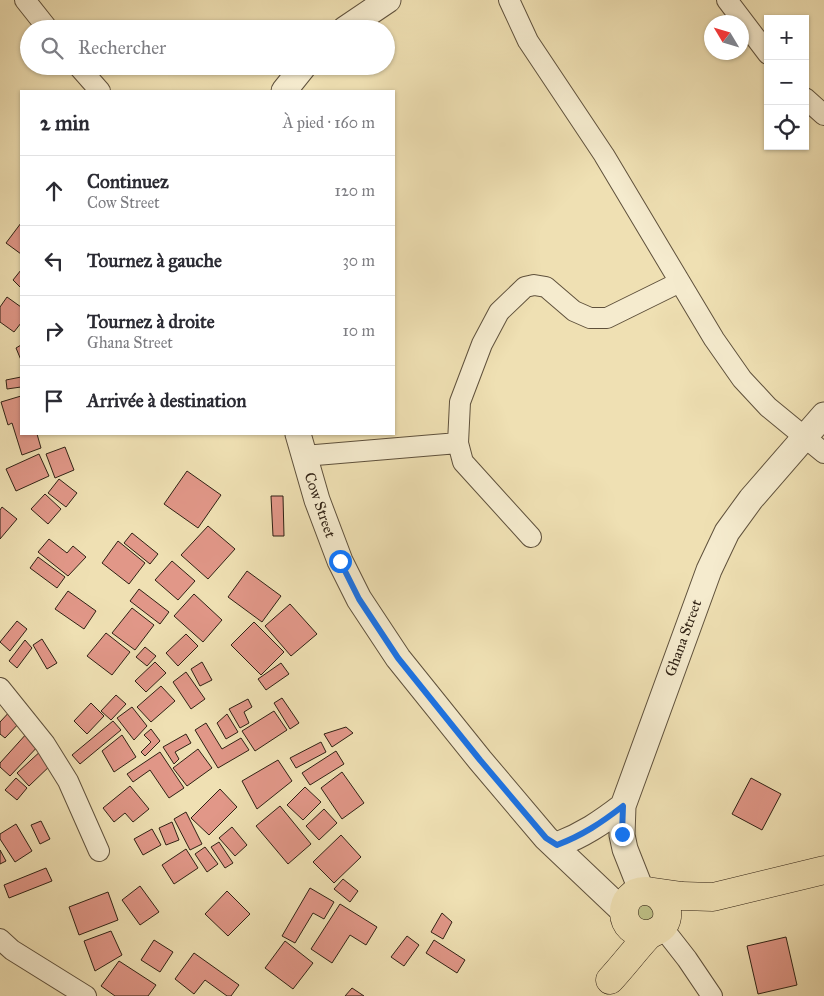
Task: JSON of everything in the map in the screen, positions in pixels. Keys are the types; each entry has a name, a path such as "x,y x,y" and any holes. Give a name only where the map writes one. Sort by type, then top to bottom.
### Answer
{"highway":[{"path":"634,901 682,896 713,897 824,870"},
{"path":"609,988 658,929 667,918 665,903 654,893 634,901 626,922 635,933 658,929 713,897"},
{"path":"609,988 634,901"}],"street":[{"path":"25,0 41,20"},
{"path":"358,20 388,0"},
{"path":"509,0 528,41 604,155 714,339 742,379 768,407 824,453"},
{"path":"727,0 764,49"},
{"path":"86,75 99,90"},
{"path":"285,90 297,75"},
{"path":"809,102 824,115"},
{"path":"531,537 463,462 458,443 460,402 482,344 499,312 525,287 534,285 546,287 574,311 590,318 606,318 680,282"},
{"name":"Ghana Street","path":"634,901 622,834 623,806 709,570 727,532 751,499 824,414"},
{"path":"301,445 458,443"},
{"name":"Cow Street","path":"301,445 317,500 337,553 359,599 398,658 480,760 552,841 634,901"},
{"path":"0,688 45,744 59,766 68,781 99,852"},
{"path":"552,841 590,830 623,806"},
{"path":"658,929 687,958 712,996"},
{"path":"0,939 12,950 86,996"}],"green space":[{"path":"645,903 654,907 654,920 642,923 636,909"}],"building":[{"path":"20,224 20,253 6,243"},
{"path":"20,271 20,287 13,280"},
{"path":"7,297 20,306 20,324 14,332 0,322 0,307"},
{"path":"20,346 20,358 16,348"},
{"path":"20,377 20,387 7,389 6,380"},
{"path":"20,396 20,435 37,435 41,448 22,455 12,423 8,425 1,402"},
{"path":"65,447 74,470 55,478 46,454"},
{"path":"39,454 49,476 16,491 6,469"},
{"path":"187,471 221,495 198,528 164,504"},
{"path":"59,479 77,493 66,507 48,493"},
{"path":"45,494 61,509 48,524 31,509"},
{"path":"271,496 283,496 284,536 273,536"},
{"path":"2,507 17,519 0,539 0,510"},
{"path":"208,526 235,549 208,579 181,555"},
{"path":"132,533 158,554 150,564 124,543"},
{"path":"49,539 67,553 73,546 86,557 68,576 38,552"},
{"path":"118,541 145,563 129,584 102,563"},
{"path":"38,557 65,577 57,588 30,568"},
{"path":"172,561 195,581 178,600 155,580"},
{"path":"247,571 281,596 262,622 228,597"},
{"path":"139,589 169,612 160,624 130,601"},
{"path":"68,591 96,611 84,629 55,609"},
{"path":"194,594 222,620 203,642 174,616"},
{"path":"290,604 317,634 291,656 265,626"},
{"path":"132,608 154,625 135,650 112,633"},
{"path":"17,621 27,629 10,651 0,642"},
{"path":"254,622 284,652 261,675 231,645"},
{"path":"106,633 130,652 112,675 87,656"},
{"path":"186,634 198,646 178,666 166,653"},
{"path":"42,639 57,663 47,669 33,645"},
{"path":"25,640 32,648 17,668 9,661"},
{"path":"145,647 156,656 147,666 136,657"},
{"path":"155,662 166,673 146,692 135,681"},
{"path":"202,662 212,680 200,686 191,669"},
{"path":"281,663 289,674 266,690 258,679"},
{"path":"186,672 205,699 191,709 173,682"},
{"path":"161,686 175,701 151,722 137,707"},
{"path":"116,695 126,704 111,720 101,711"},
{"path":"282,698 299,723 290,729 274,703"},
{"path":"248,699 252,707 244,712 249,723 240,728 229,709"},
{"path":"91,703 104,716 87,734 74,721"},
{"path":"132,707 147,726 134,740 117,718"},
{"path":"13,708 24,718 5,738 0,734 0,722"},
{"path":"274,711 287,730 255,751 242,731"},
{"path":"227,714 238,732 226,739 217,723"},
{"path":"113,721 121,730 80,764 72,755"},
{"path":"206,723 222,749 241,738 249,750 218,768 195,730"},
{"path":"346,727 353,733 332,747 324,734"},
{"path":"151,729 160,741 145,756 141,752 151,742 144,735"},
{"path":"28,732 41,743 10,776 0,767 0,763"},
{"path":"186,734 191,743 175,752 179,759 174,764 163,747"},
{"path":"122,735 136,757 114,772 102,751"},
{"path":"321,742 326,752 296,768 290,758"},
{"path":"44,748 55,761 29,786 17,773"},
{"path":"198,749 212,768 187,786 173,768"},
{"path":"336,751 344,764 310,785 302,773"},
{"path":"160,752 184,788 169,798 150,770 133,782 127,774"},
{"path":"278,760 292,781 257,809 242,781"},
{"path":"342,772 364,803 342,819 321,788"},
{"path":"16,778 27,788 17,800 5,790"},
{"path":"751,778 781,794 762,830 732,814"},
{"path":"130,786 149,809 133,822 125,813 114,822 103,808"},
{"path":"305,787 321,802 303,820 287,805"},
{"path":"220,789 237,807 209,835 191,818"},
{"path":"280,806 311,844 288,864 256,826"},
{"path":"324,809 337,823 319,840 306,826"},
{"path":"186,812 202,844 190,850 174,819"},
{"path":"41,821 50,839 40,844 31,825"},
{"path":"172,822 179,840 166,845 159,828"},
{"path":"16,824 32,851 15,862 0,839 0,834"},
{"path":"232,827 247,845 235,856 219,838"},
{"path":"152,829 161,845 143,855 134,839"},
{"path":"341,835 361,857 334,883 313,862"},
{"path":"219,842 233,863 225,868 211,847"},
{"path":"205,847 218,864 207,872 195,854"},
{"path":"186,849 198,868 174,884 162,865"},
{"path":"0,850 6,861 0,864"},
{"path":"46,868 52,881 9,898 4,885"},
{"path":"343,879 358,891 350,902 334,889"},
{"path":"140,886 159,912 140,925 122,900"},
{"path":"310,888 334,902 324,919 313,913 295,943 282,936"},
{"path":"227,891 250,914 228,936 205,914"},
{"path":"108,892 118,920 79,935 69,907"},
{"path":"340,904 377,927 366,945 350,935 332,963 311,949"},
{"path":"442,913 452,922 443,939 431,932"},
{"path":"111,931 122,955 95,971 84,941"},
{"path":"407,936 419,945 404,966 391,957"},
{"path":"786,937 797,985 758,994 747,946"},
{"path":"154,940 173,952 160,972 141,960"},
{"path":"434,940 465,960 457,973 426,953"},
{"path":"285,941 313,963 293,989 265,968"},
{"path":"194,953 239,985 231,996 227,996 205,980 194,994 175,979"},
{"path":"119,961 156,985 148,996 115,996 101,986"},
{"path":"352,988 364,996 345,996"}],"route":[{"path":"340,561 359,599 398,658 546,838 557,845 576,838 594,828 623,806 622,834"}]}
